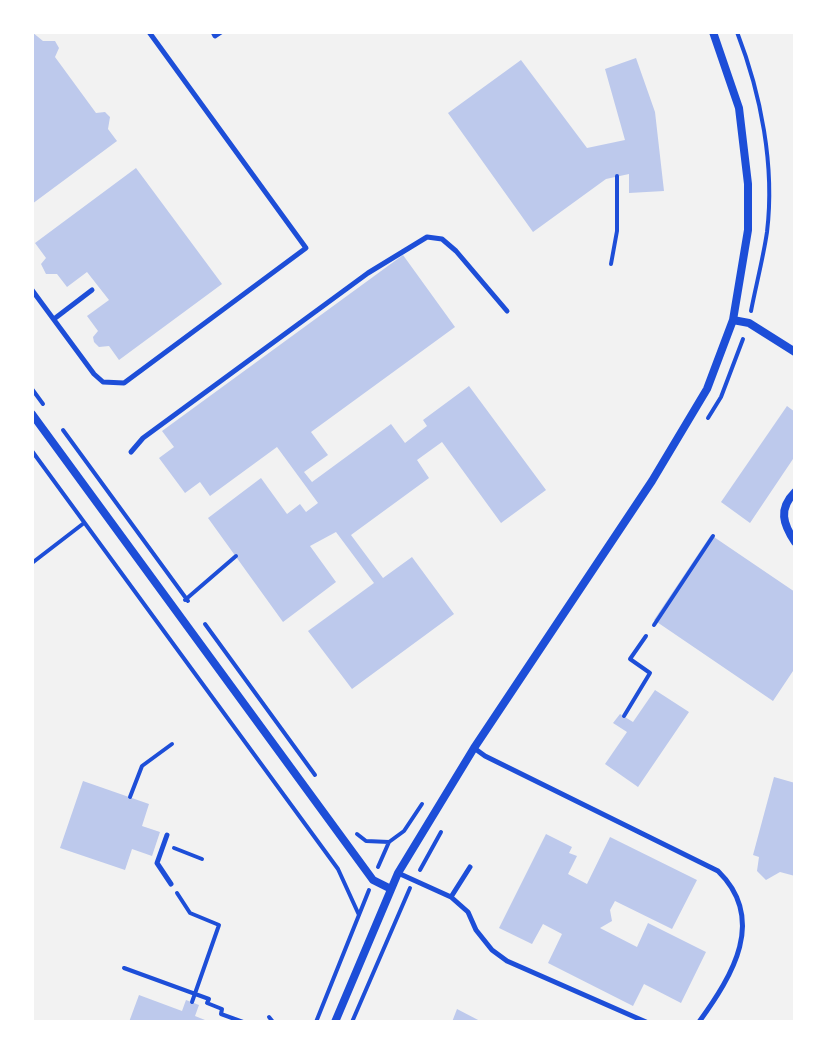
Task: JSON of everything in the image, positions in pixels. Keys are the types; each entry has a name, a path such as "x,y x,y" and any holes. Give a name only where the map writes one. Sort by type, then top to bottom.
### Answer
{"street":[{"path":"335,1022 398,873 474,748 660,468 707,389 733,320 748,230 748,184 739,108 713,32"},
{"path":"733,320 749,323 795,352"},
{"path":"32,414 373,880 391,889"},
{"path":"795,492 783,512 785,527 795,542"}],"lane":[{"path":"32,290 94,374 103,382 124,383 306,248 149,32"},
{"path":"213,32 215,36 221,32"},
{"path":"131,452 143,438 368,273 427,237 442,239 456,251 507,311"},
{"path":"54,319 92,290"},
{"path":"474,748 718,871 732,885 741,902 745,922 738,951 714,1001 699,1022"},
{"path":"167,835 157,863 171,884"},
{"path":"451,897 470,867"},
{"path":"398,873 451,897 468,912 476,930 492,950 507,961 646,1022"}],"path":[{"path":"611,264 617,231 617,176"},
{"path":"706,421 721,397 749,323"},
{"path":"32,389 51,414"},
{"path":"61,427 318,779"},
{"path":"32,451 338,869 359,915"},
{"path":"32,563 84,523"},
{"path":"654,625 713,536"},
{"path":"173,607 187,599 236,556"},
{"path":"624,716 650,673 630,659 646,636"},
{"path":"130,797 142,766 172,744"},
{"path":"352,1022 413,881 445,825"},
{"path":"355,833 366,841 389,842"},
{"path":"164,844 202,859"},
{"path":"171,884 190,913 219,925 192,1002"},
{"path":"124,968 195,994 222,1009 221,1014 243,1022"}],"building":[{"path":"32,32 43,41 55,41 59,48 55,57 96,113 105,112 110,117 108,129 117,141 32,204"},
{"path":"636,58 655,112 664,191 629,193 629,174 606,179 533,232 448,113 521,60 587,148 625,140 605,69"},
{"path":"136,168 222,284 119,360 109,346 99,347 94,342 93,337 98,331 87,316 109,300 87,272 67,287 57,274 46,274 41,264 46,258 35,243"},
{"path":"403,255 455,327 311,432 328,455 304,472 312,482 391,424 405,443 427,426 423,420 469,386 546,490 501,523 442,442 417,460 429,478 351,535 383,578 412,557 454,614 352,689 308,631 374,583 336,532 310,546 336,582 283,622 208,518 261,478 287,514 300,504 306,512 318,503 277,447 210,496 200,482 185,493 159,458 174,447 162,431"},
{"path":"787,406 795,412 795,456 750,523 721,502"},
{"path":"711,535 795,592 795,668 773,701 654,620"},
{"path":"655,690 689,712 638,787 605,764 627,732 613,723 620,714 633,722"},
{"path":"774,777 795,783 795,876 780,872 766,880 757,871 759,857 753,855"},
{"path":"83,781 149,804 142,826 160,832 152,856 132,849 125,870 60,848"},
{"path":"546,834 572,847 569,853 577,856 568,874 587,884 610,837 697,880 672,929 615,901 610,910 612,921 600,928 637,947 648,923 706,952 681,1003 644,984 633,1006 548,963 562,934 543,924 532,944 499,928"},
{"path":"139,995 182,1011 186,1000 199,1005 195,1016 210,1022 129,1022"},
{"path":"457,1009 482,1022 452,1022"}]}
